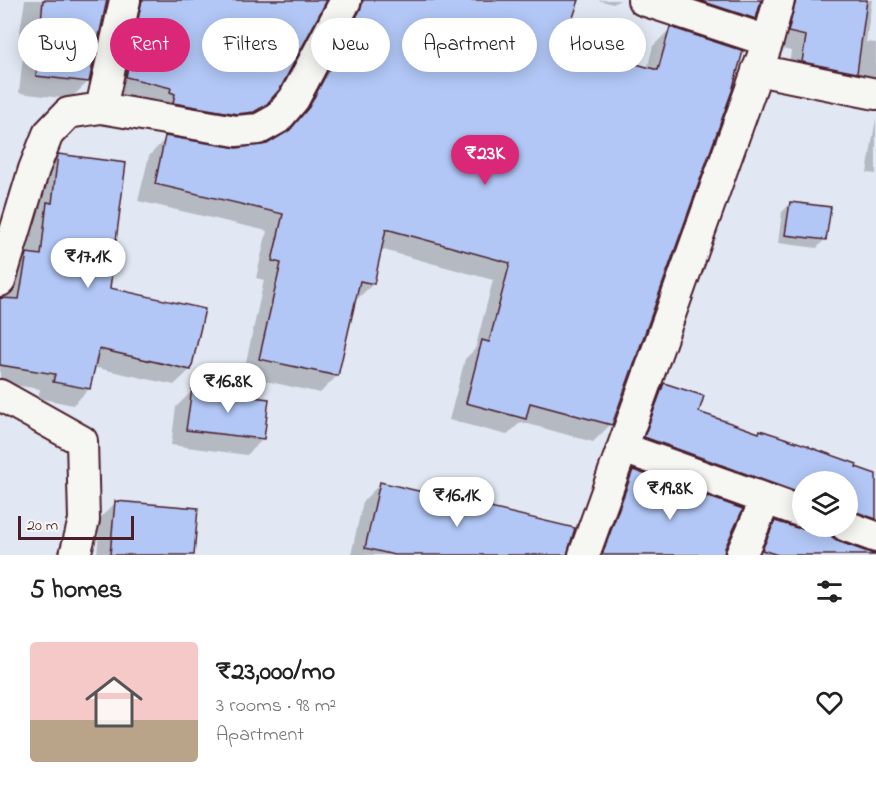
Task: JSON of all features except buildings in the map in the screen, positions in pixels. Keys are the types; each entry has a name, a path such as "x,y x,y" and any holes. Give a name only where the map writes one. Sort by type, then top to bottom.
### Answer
{"street":[{"path":"101,108 125,0"},
{"path":"0,281 34,169 48,134 68,113 101,108 236,131 259,129 277,119 294,99 346,0"},
{"path":"643,0 768,41"},
{"path":"584,555 768,41 779,0"},
{"path":"757,70 876,94"},
{"path":"0,395 82,441 84,520 75,555"},
{"path":"623,448 792,508"},
{"path":"741,555 766,499"},
{"path":"858,530 876,537"}]}
